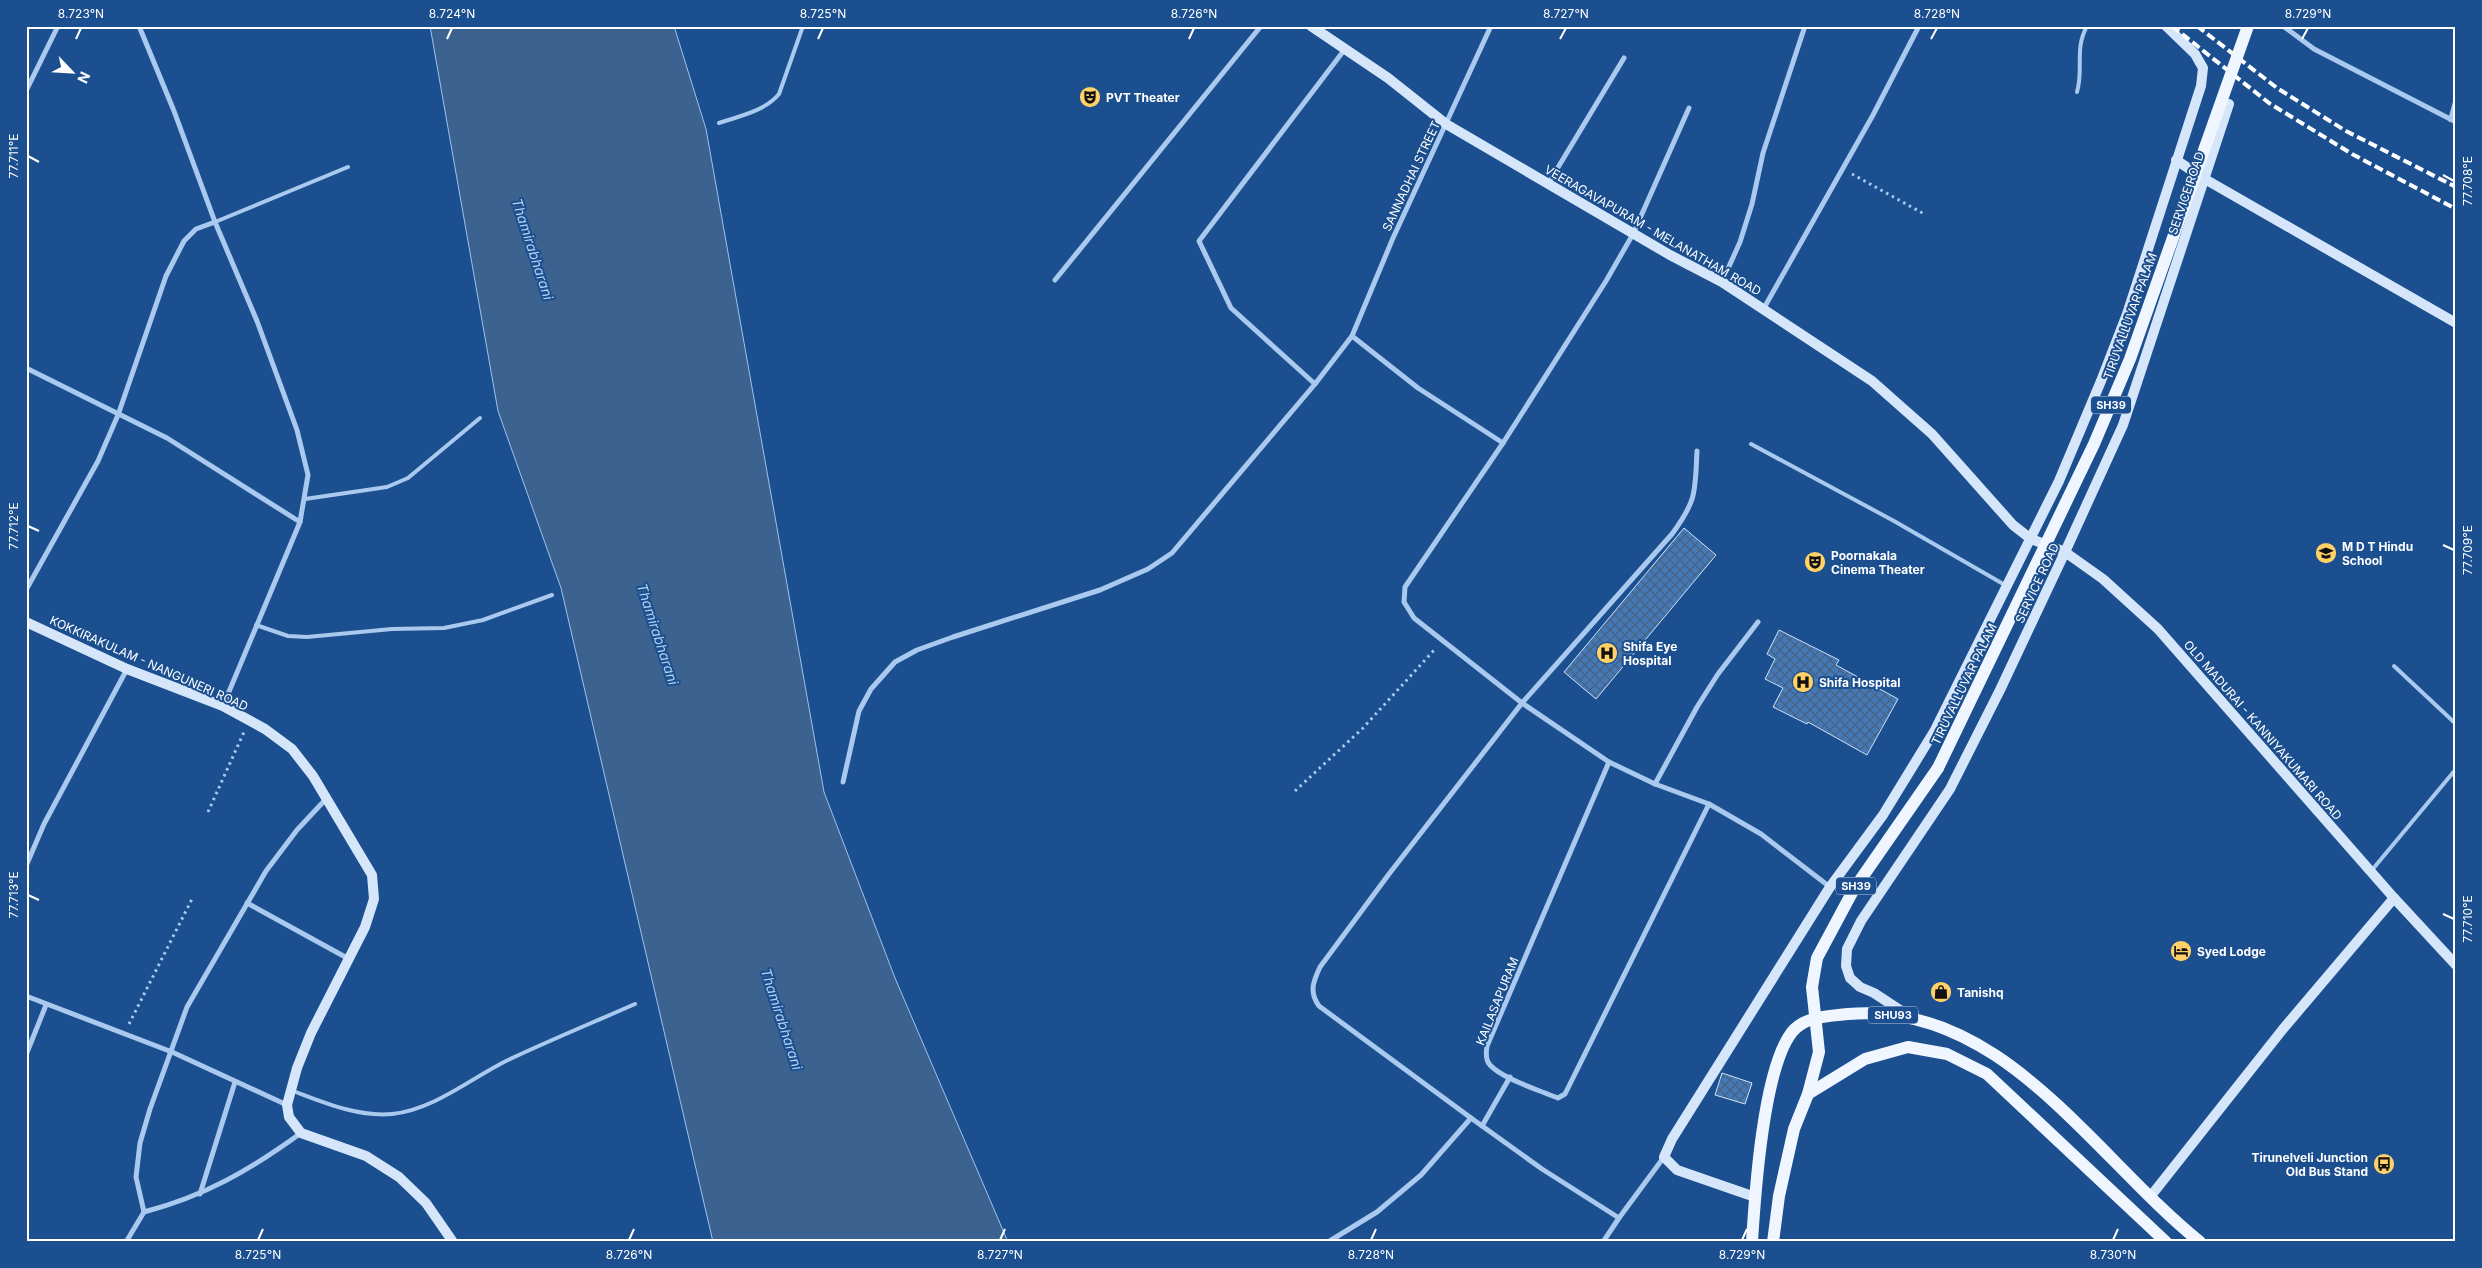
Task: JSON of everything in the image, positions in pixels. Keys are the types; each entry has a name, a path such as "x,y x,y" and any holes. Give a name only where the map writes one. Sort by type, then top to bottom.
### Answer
{"main road":[{"name":"VEERAGAVAPURAM - MELANATHAM ROAD","path":"1311,26 1388,78 1446,124 1633,234 1722,282 1872,381 1932,434 2013,525 2031,539"},
{"path":"1755,1197 1678,1170 1664,1157 1672,1138 1830,887 1883,815 1935,730 2059,481 2127,314 2201,86 2203,68 2194,54 2166,26"},
{"name":"TIRUVALLUVAR PALAM","path":"1815,1018 1812,987 1817,958 1854,889 1938,768 2094,444 2130,359 2248,26"},
{"name":"SERVICE ROAD","path":"1912,1018 1860,987 1850,978 1846,966 1847,949 1861,920 1950,788 2000,690 2066,552 2123,425 2229,104"},
{"path":"2176,160 2203,178 2456,323"},
{"name":"OLD MADURAI - KANNIYAKUMARI ROAD","path":"2031,539 2066,552 2103,579 2158,629 2370,872 2456,965"},
{"name":"KOKKIRAKULAM - NANGUNERI ROAD","path":"26,622 127,669 223,706 265,729 292,749 313,776 372,875 374,899 365,927 311,1033 296,1068 287,1105"},
{"path":"2150,1196 2283,1029 2394,898"},
{"name":"SHU93","path":"1752,1242 1755,1197 1768,1099 1780,1056 1793,1031 1815,1018 1878,1012 1912,1018 1945,1027 1977,1043 2016,1071 2080,1127 2200,1242"},
{"path":"1774,1242 1779,1196 1794,1129 1808,1094 1819,1052 1815,1018"},
{"path":"1808,1094 1865,1059 1885,1053 1908,1047 1947,1054 1987,1074 2166,1242"},
{"path":"287,1105 289,1116 301,1133 366,1156 399,1176 426,1202 453,1242"}],"street":[{"path":"26,90 58,26"},
{"path":"139,26 174,111 215,222 258,321 297,430 308,475 300,522 223,706"},
{"path":"1055,280 1261,26"},
{"name":"SANNADHAI STREET","path":"843,782 859,711 871,689 895,662 918,650 953,637 1100,590 1156,564 1172,553 1316,384 1352,336 1393,238 1491,26"},
{"path":"1722,282 1740,242 1752,204 1763,153 1806,26"},
{"path":"1764,308 1843,169 1920,26"},
{"path":"2283,26 2314,49 2453,121"},
{"path":"1316,384 1231,308 1199,241 1346,48"},
{"path":"1548,184 1624,58"},
{"path":"1689,108 1633,234 1570,340 1406,587 1404,602 1414,618 1522,703 1609,762 1655,784 1709,804 1761,834 1830,887"},
{"path":"26,590 98,461 118,415 166,276 184,241 196,229 215,222"},
{"path":"1352,336 1418,388 1503,443"},
{"path":"26,368 167,438 300,522"},
{"path":"1619,1218 1542,1169 1319,1006 1313,997 1312,983 1320,968 1389,874 1522,703 1672,534 1688,512 1695,494 1697,451"},
{"path":"1655,784 1697,706 1718,674 1758,622"},
{"path":"26,866 44,824 127,669"},
{"name":"KAILASAPURAM","path":"1609,762 1487,1046 1486,1055 1489,1064 1510,1077 1558,1098 1565,1094 1709,804"},
{"path":"144,1212 136,1177 140,1143 150,1109 187,1007 266,871 297,830 326,800"},
{"path":"247,903 349,959"},
{"path":"26,996 172,1052 287,1105"},
{"path":"26,1055 46,1005"},
{"path":"1482,1126 1510,1077"},
{"path":"200,1194 235,1082"},
{"path":"1328,1242 1377,1212 1421,1175 1471,1118"},
{"path":"126,1242 144,1212 200,1194 222,1184 264,1159 301,1133"},
{"path":"1603,1242 1664,1157"}],"lane":[{"path":"719,123 773,101 779,94 803,26"},
{"path":"2077,92 2081,70 2079,47 2087,26"},
{"path":"2453,121 2456,98"},
{"path":"215,222 348,167"},
{"path":"305,499 387,487 408,478 480,418"},
{"path":"1752,444 1894,521 2007,586"},
{"path":"256,625 288,636 307,637 392,629 444,628 483,620 552,595"},
{"path":"2394,666 2456,724"},
{"path":"2370,872 2456,769"},
{"path":"291,1091 336,1107 363,1113 392,1114 415,1110 506,1061 635,1004"}],"path":[{"path":"1843,169 1926,215"},
{"path":"1294,791 1386,705 1443,640"},
{"path":"208,812 249,720"},
{"path":"124,1033 193,897"}],"water":[{"name":"Thamirabharani","path":"430,26 674,26 706,129 824,792 895,978 1008,1242 713,1242 561,588 498,411"}],"building":[{"path":"1684,528 1716,555 1596,699 1564,672"},
{"path":"1779,630 1839,660 1836,665 1898,699 1867,755 1808,722 1807,724 1773,707 1783,688 1765,679 1775,659 1767,654"},
{"path":"1722,1073 1752,1083 1745,1104 1715,1095"}],"railway":[{"path":"2172,26 2269,103 2352,154 2456,209"},
{"path":"2197,26 2277,88 2346,131 2456,187"}],"place":[{"name":"PVT Theater","path":"1090,97"},
{"name":"M D T Hindu School","path":"2326,553"},
{"name":"Poornakala Cinema Theater","path":"1815,562"},
{"name":"Shifa Eye Hospital","path":"1607,653"},
{"name":"Shifa Hospital","path":"1803,682"},
{"name":"Syed Lodge","path":"2181,951"},
{"name":"Tanishq","path":"1941,992"},
{"name":"Tirunelveli Junction Old Bus Stand","path":"2384,1164"}]}
